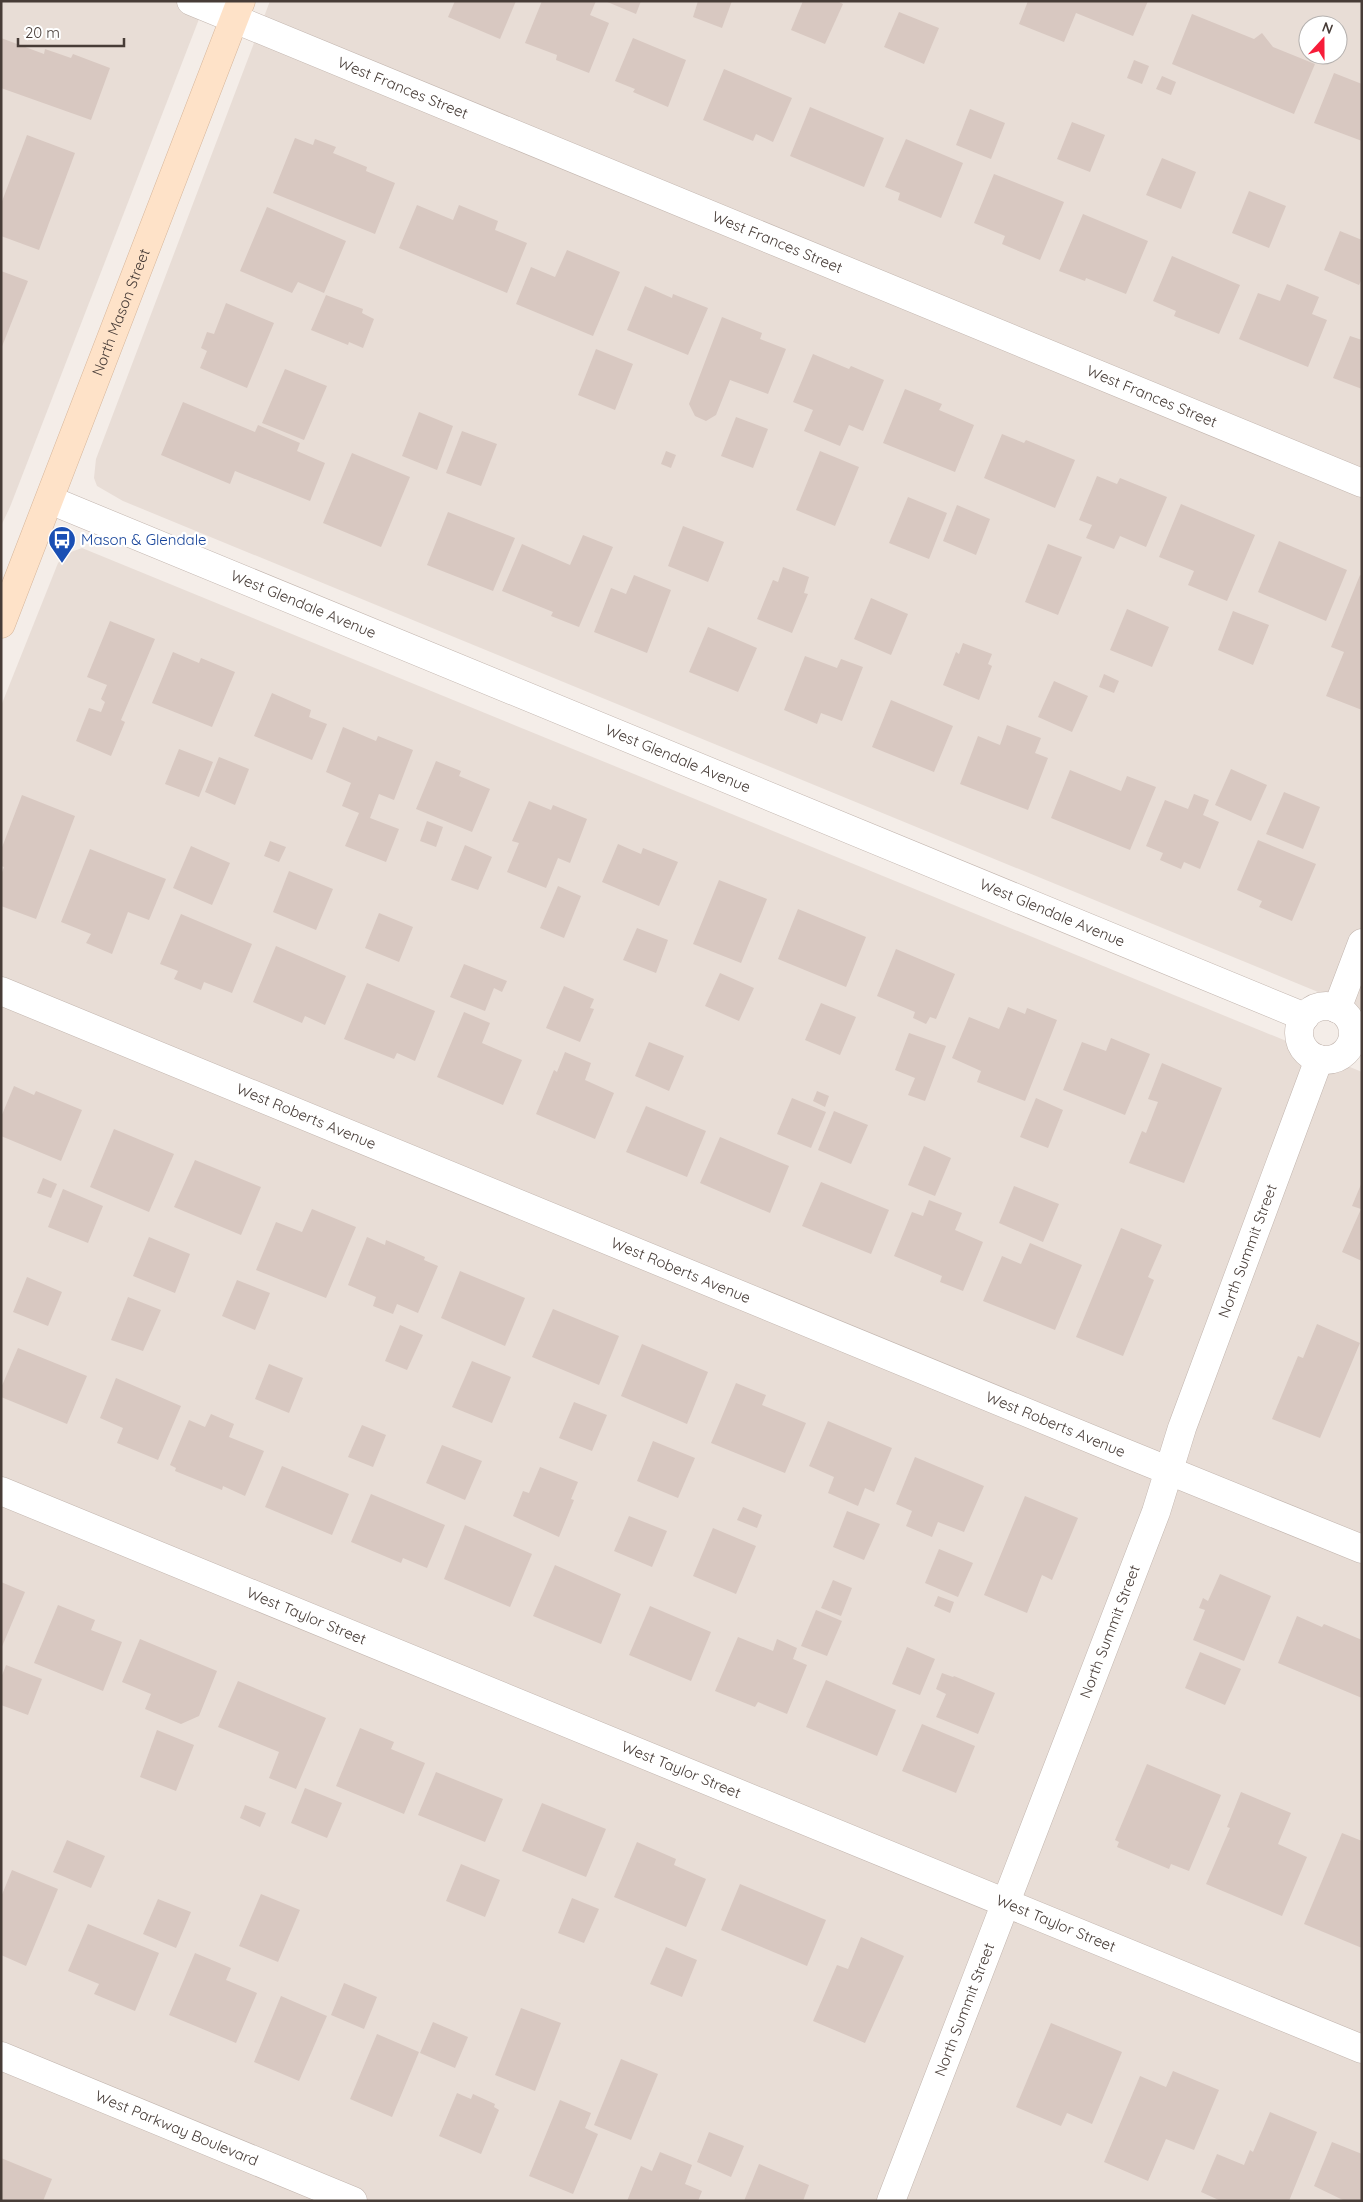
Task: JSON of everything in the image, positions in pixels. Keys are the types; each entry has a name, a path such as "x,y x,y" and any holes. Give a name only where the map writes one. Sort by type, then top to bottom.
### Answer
{"main road":[{"name":"North Mason Street","path":"1,624 7,589 50,500 238,10"}],"street":[{"name":"West Frances Street","path":"191,1 238,10 1362,483"},
{"name":"West Glendale Avenue","path":"50,500 1305,1017"},
{"path":"1337,1009 1362,943"},
{"name":"West Roberts Avenue","path":"1,991 1362,1549"},
{"path":"1329,1006 1337,1009 1350,1021 1357,1040 1337,1058 1319,1059 1305,1049 1299,1033 1305,1017 1320,1007 1329,1006"},
{"name":"North Summit Street","path":"891,2201 1156,1512 1182,1428 1319,1059"},
{"name":"West Taylor Street","path":"1,1491 705,1781 1362,2048"},
{"name":"West Parkway Boulevard","path":"1,2056 353,2201"}],"shaded area":[{"path":"1,1 206,1 1,526"},
{"path":"270,1 1362,1 1362,1010 123,501 97,486 94,478 96,459"},
{"path":"82,548 1362,1072 1362,2201 1,2201 1,706 58,563 68,553"}],"building":[{"path":"455,1 516,1 500,39 448,17"},
{"path":"542,1 596,1 590,15 609,23 589,73 556,60 557,55 525,43"},
{"path":"605,1 641,1 636,14"},
{"path":"698,1 732,1 722,28 693,17"},
{"path":"803,1 837,1 843,4 825,44 791,30"},
{"path":"1028,1 1148,1 1133,36 1076,13 1064,42 1019,24"},
{"path":"899,12 939,28 924,64 884,47"},
{"path":"1192,14 1254,39 1262,33 1273,47 1298,57 1298,65 1315,65 1294,114 1172,64"},
{"path":"1,38 44,54 45,49 71,58 73,54 110,68 91,120 1,88"},
{"path":"633,38 686,60 668,107 633,92 635,89 615,81"},
{"path":"1134,60 1149,66 1142,84 1127,78"},
{"path":"724,69 792,98 773,142 756,134 753,141 703,120"},
{"path":"1334,73 1362,84 1362,141 1314,123"},
{"path":"1162,76 1176,82 1171,95 1156,89"},
{"path":"810,107 884,138 864,187 790,156"},
{"path":"970,109 1005,123 991,159 956,145"},
{"path":"1072,122 1105,135 1090,172 1057,159"},
{"path":"27,135 75,153 39,250 1,236 1,204"},
{"path":"295,138 313,145 315,139 336,147 333,153 367,167 366,171 395,183 375,234 273,193"},
{"path":"906,139 963,163 941,218 898,200 900,193 885,187"},
{"path":"1162,158 1196,172 1181,209 1146,195"},
{"path":"994,174 1064,202 1040,260 1002,244 1005,236 974,223"},
{"path":"1249,191 1286,206 1269,248 1232,233"},
{"path":"417,205 453,220 459,205 498,221 495,230 527,243 507,293 399,248"},
{"path":"267,207 346,241 324,293 298,282 292,293 240,271"},
{"path":"1083,214 1148,241 1126,294 1086,278 1085,281 1059,271"},
{"path":"1340,231 1362,240 1362,279 1359,285 1324,270"},
{"path":"567,250 620,272 593,336 516,304 531,267 555,277"},
{"path":"1172,256 1240,285 1219,334 1174,316 1176,311 1153,301"},
{"path":"1,271 28,281 1,349"},
{"path":"1287,284 1319,297 1312,314 1327,320 1308,367 1239,339 1258,293 1280,301"},
{"path":"645,286 672,298 673,294 708,308 688,355 627,330"},
{"path":"326,295 363,309 362,313 374,319 363,348 349,342 348,345 311,330"},
{"path":"226,303 274,323 247,388 200,368 207,351 201,348 207,332 214,334"},
{"path":"722,317 762,333 760,339 786,349 768,394 730,380 716,415 706,421 695,416 689,404"},
{"path":"1350,336 1362,340 1362,389 1333,378"},
{"path":"596,349 633,364 615,410 578,395"},
{"path":"813,354 849,369 851,366 884,380 863,431 849,425 840,446 804,431 813,410 793,402"},
{"path":"285,369 327,386 304,440 262,423"},
{"path":"905,389 942,404 939,410 974,425 955,472 883,443"},
{"path":"183,402 255,432 258,425 300,443 297,451 325,463 310,501 235,471 230,484 161,455"},
{"path":"419,412 453,426 437,470 402,456"},
{"path":"736,417 768,429 753,468 721,456"},
{"path":"462,431 497,444 481,486 446,473"},
{"path":"1002,434 1024,443 1026,440 1075,460 1055,508 984,478"},
{"path":"666,451 676,455 671,468 661,464"},
{"path":"820,451 859,467 835,526 796,510"},
{"path":"352,453 410,477 381,547 323,523"},
{"path":"1097,476 1117,484 1120,478 1167,497 1146,547 1120,536 1114,549 1086,538 1092,525 1079,520"},
{"path":"908,497 947,513 929,559 889,543"},
{"path":"1181,504 1255,535 1227,601 1188,585 1194,571 1159,557"},
{"path":"957,505 990,519 976,555 943,541"},
{"path":"448,512 515,538 493,591 427,565"},
{"path":"683,526 724,542 708,582 668,566"},
{"path":"583,535 613,547 579,627 551,616 553,612 502,591 522,544 570,565"},
{"path":"1279,541 1347,570 1326,621 1258,592"},
{"path":"1048,544 1082,557 1058,615 1025,602"},
{"path":"783,567 809,577 804,593 808,594 792,633 757,619 773,580 778,582"},
{"path":"634,575 671,590 647,653 594,632 611,588 626,594"},
{"path":"1360,575 1362,576 1362,710 1326,696 1344,652 1331,647"},
{"path":"871,598 908,614 891,655 854,639"},
{"path":"1127,609 1169,627 1152,667 1110,650"},
{"path":"1233,611 1269,625 1253,665 1218,650"},
{"path":"110,621 155,639 121,720 125,722 111,756 76,741 89,708 101,712 105,702 101,699 107,685 87,677"},
{"path":"708,627 757,648 738,692 689,672"},
{"path":"963,643 992,654 988,664 992,666 979,700 943,685 956,652 959,654"},
{"path":"173,652 199,663 201,658 235,672 212,727 152,703"},
{"path":"805,656 837,668 841,659 863,667 842,721 821,713 817,724 784,710"},
{"path":"1104,674 1119,681 1114,693 1099,687"},
{"path":"1054,681 1088,696 1072,732 1038,717"},
{"path":"272,693 311,710 309,717 327,724 312,760 254,736"},
{"path":"891,700 953,726 934,772 872,747"},
{"path":"1007,725 1041,738 1035,753 1048,758 1028,810 960,784 978,736 1000,745"},
{"path":"343,727 376,741 378,736 413,750 394,800 379,794 370,818 399,829 386,862 345,846 359,813 342,806 351,783 326,772"},
{"path":"179,749 213,762 199,797 165,784"},
{"path":"219,757 249,769 235,805 205,792"},
{"path":"436,761 461,771 459,776 490,789 472,832 416,809"},
{"path":"1231,769 1267,785 1251,821 1215,805"},
{"path":"1070,770 1121,791 1127,776 1156,787 1130,850 1051,818"},
{"path":"1284,792 1320,807 1303,849 1266,834"},
{"path":"1194,794 1209,800 1203,815 1219,822 1200,869 1184,862 1181,869 1160,860 1163,853 1146,846 1165,800 1188,809"},
{"path":"22,795 75,816 36,919 1,906 1,875 4,867 1,866 1,850"},
{"path":"529,801 551,810 553,805 587,819 570,863 558,858 546,888 507,872 519,843 512,841"},
{"path":"427,821 443,827 436,847 420,841"},
{"path":"1258,840 1316,864 1292,921 1259,907 1262,901 1237,890"},
{"path":"270,841 286,847 279,862 264,856"},
{"path":"618,844 641,854 643,848 678,862 659,906 602,882"},
{"path":"465,845 492,857 478,890 451,880"},
{"path":"191,846 230,863 212,905 173,888"},
{"path":"90,849 166,879 149,920 128,912 112,954 86,943 91,934 61,922"},
{"path":"289,871 333,889 316,930 273,912"},
{"path":"719,880 767,899 741,963 693,944"},
{"path":"558,886 581,896 564,938 540,928"},
{"path":"798,909 866,937 846,987 778,959"},
{"path":"379,913 413,927 399,962 365,948"},
{"path":"181,914 252,944 232,993 204,982 201,990 174,979 178,971 160,964"},
{"path":"637,928 668,940 656,973 623,960"},
{"path":"276,946 346,976 325,1025 305,1016 302,1023 253,1002"},
{"path":"896,949 955,974 936,1019 930,1017 926,1024 913,1018 915,1012 877,996"},
{"path":"464,964 507,981 502,992 494,988 485,1011 450,997"},
{"path":"720,973 754,988 739,1021 705,1006"},
{"path":"367,983 435,1011 415,1061 397,1053 394,1059 344,1039"},
{"path":"564,986 594,999 590,1008 594,1009 580,1042 546,1028"},
{"path":"821,1003 856,1017 840,1055 805,1040"},
{"path":"1008,1007 1025,1014 1027,1008 1057,1020 1025,1101 977,1082 981,1071 952,1058 969,1017 999,1029"},
{"path":"464,1012 490,1023 482,1043 522,1060 503,1105 437,1077"},
{"path":"909,1033 946,1046 925,1101 908,1095 915,1078 895,1070"},
{"path":"1111,1038 1150,1054 1125,1115 1063,1090 1082,1042 1106,1051"},
{"path":"649,1042 684,1056 669,1091 635,1076"},
{"path":"565,1052 591,1063 585,1080 614,1093 595,1139 536,1114 554,1070 557,1072"},
{"path":"1162,1063 1222,1088 1184,1183 1129,1163 1142,1131 1146,1133 1158,1102 1148,1099"},
{"path":"14,1086 34,1095 36,1091 82,1110 61,1161 1,1136 1,1117"},
{"path":"817,1091 829,1096 825,1107 813,1101"},
{"path":"792,1098 826,1112 811,1148 777,1134"},
{"path":"1036,1098 1063,1110 1048,1148 1020,1137"},
{"path":"646,1106 706,1131 687,1177 626,1152"},
{"path":"834,1111 868,1125 851,1164 818,1150"},
{"path":"114,1129 174,1154 149,1212 90,1187"},
{"path":"720,1137 789,1166 770,1213 700,1183"},
{"path":"924,1146 951,1158 935,1196 908,1185"},
{"path":"195,1160 261,1187 241,1235 174,1207"},
{"path":"43,1178 57,1184 51,1198 37,1193"},
{"path":"821,1182 889,1210 871,1254 802,1226"},
{"path":"1362,1182 1362,1261 1342,1252 1361,1209 1352,1206"},
{"path":"1014,1186 1059,1204 1043,1242 999,1223"},
{"path":"63,1189 103,1206 88,1243 48,1227"},
{"path":"929,1200 962,1213 955,1230 983,1242 963,1291 940,1282 942,1276 894,1256 912,1212 923,1216"},
{"path":"312,1209 356,1227 326,1298 256,1270 276,1222 302,1232"},
{"path":"1121,1228 1162,1245 1148,1277 1154,1280 1123,1356 1076,1337"},
{"path":"149,1237 190,1254 175,1293 133,1276"},
{"path":"367,1237 385,1245 386,1240 425,1257 424,1260 438,1266 418,1313 397,1304 393,1314 373,1306 376,1297 348,1285"},
{"path":"1030,1243 1082,1265 1055,1330 983,1301 1002,1256 1021,1264"},
{"path":"460,1271 525,1298 505,1346 441,1318"},
{"path":"27,1277 62,1292 48,1326 13,1312"},
{"path":"237,1280 270,1293 255,1330 222,1316"},
{"path":"128,1297 161,1310 143,1351 111,1340"},
{"path":"553,1309 619,1336 599,1385 532,1357"},
{"path":"1317,1324 1360,1343 1320,1438 1272,1419 1298,1356 1303,1358"},
{"path":"400,1325 423,1335 407,1370 385,1361"},
{"path":"642,1344 708,1372 687,1424 621,1396"},
{"path":"18,1348 87,1376 67,1424 1,1397 1,1388"},
{"path":"472,1361 511,1377 492,1423 452,1407"},
{"path":"269,1364 303,1378 289,1413 255,1399"},
{"path":"116,1378 181,1406 158,1460 117,1443 123,1428 100,1418"},
{"path":"736,1383 766,1395 762,1405 806,1423 785,1473 711,1443"},
{"path":"574,1402 607,1415 592,1451 559,1438"},
{"path":"211,1414 234,1424 229,1437 264,1451 245,1496 223,1486 222,1490 175,1471 176,1468 170,1465 189,1420 205,1427"},
{"path":"828,1421 892,1448 874,1492 865,1488 858,1506 828,1493 834,1477 809,1466"},
{"path":"362,1425 386,1435 373,1467 348,1457"},
{"path":"653,1441 695,1458 678,1498 637,1481"},
{"path":"442,1445 482,1461 465,1500 426,1483"},
{"path":"915,1457 984,1486 964,1532 938,1522 932,1537 906,1526 912,1511 896,1504"},
{"path":"282,1466 349,1494 332,1535 265,1507"},
{"path":"540,1467 578,1482 571,1499 574,1500 559,1537 513,1516 523,1491 529,1493"},
{"path":"371,1494 445,1525 427,1568 403,1558 401,1563 351,1542"},
{"path":"1025,1496 1078,1518 1052,1580 1042,1575 1027,1613 984,1595"},
{"path":"743,1507 762,1515 757,1528 737,1520"},
{"path":"847,1511 880,1524 864,1560 833,1547"},
{"path":"629,1516 667,1531 652,1567 614,1551"},
{"path":"465,1525 532,1554 510,1607 444,1579"},
{"path":"713,1528 756,1546 736,1594 693,1576"},
{"path":"939,1549 973,1563 958,1597 925,1583"},
{"path":"555,1565 621,1594 601,1644 533,1616"},
{"path":"1220,1574 1271,1596 1244,1661 1193,1640 1205,1610 1199,1608 1203,1598 1208,1601"},
{"path":"833,1580 852,1588 841,1616 821,1608"},
{"path":"1,1582 25,1592 1,1649"},
{"path":"938,1596 954,1602 950,1613 934,1606"},
{"path":"58,1605 95,1620 91,1630 122,1642 103,1691 34,1663"},
{"path":"650,1606 711,1632 691,1681 629,1655"},
{"path":"816,1610 842,1621 827,1656 801,1646"},
{"path":"1297,1616 1322,1627 1324,1624 1362,1640 1362,1698 1278,1663"},
{"path":"738,1637 773,1651 777,1639 797,1648 793,1659 807,1665 787,1714 758,1702 755,1707 715,1691"},
{"path":"140,1639 217,1671 199,1716 181,1724 145,1709 151,1694 122,1682"},
{"path":"907,1647 935,1659 920,1695 892,1684"},
{"path":"1200,1652 1241,1669 1225,1705 1185,1688"},
{"path":"6,1665 42,1679 28,1715 1,1705 1,1678"},
{"path":"942,1673 995,1693 978,1734 936,1717 946,1694 936,1689"},
{"path":"826,1680 896,1710 877,1756 806,1727"},
{"path":"238,1681 326,1718 296,1789 269,1778 279,1752 218,1727"},
{"path":"922,1724 975,1746 956,1793 902,1771"},
{"path":"360,1728 394,1742 391,1749 425,1763 404,1814 336,1786"},
{"path":"157,1730 194,1745 176,1791 140,1777"},
{"path":"1147,1764 1221,1795 1189,1871 1171,1864 1169,1869 1117,1847 1119,1842 1115,1840"},
{"path":"436,1772 503,1799 485,1842 418,1815"},
{"path":"305,1788 342,1803 327,1838 291,1823"},
{"path":"1241,1792 1291,1813 1278,1844 1307,1857 1282,1916 1206,1884 1230,1828 1227,1827"},
{"path":"542,1803 606,1829 586,1877 522,1851"},
{"path":"245,1805 266,1813 260,1827 240,1818"},
{"path":"1342,1833 1362,1841 1362,1948 1304,1924"},
{"path":"67,1840 105,1856 91,1888 53,1872"},
{"path":"637,1842 676,1859 674,1865 706,1879 686,1927 614,1897"},
{"path":"461,1864 500,1880 485,1917 446,1901"},
{"path":"12,1870 58,1889 26,1966 1,1955 1,1897"},
{"path":"740,1884 826,1920 807,1966 721,1930"},
{"path":"261,1894 300,1910 278,1962 239,1946"},
{"path":"572,1898 599,1909 584,1943 558,1933"},
{"path":"158,1899 191,1912 176,1948 143,1934"},
{"path":"88,1924 159,1953 135,2011 94,1994 99,1984 68,1971"},
{"path":"861,1937 904,1956 865,2043 813,2021 837,1965 848,1969"},
{"path":"666,1947 697,1960 682,1997 650,1984"},
{"path":"195,1953 231,1968 226,1980 257,1993 236,2043 169,2015"},
{"path":"344,1983 377,1997 364,2029 331,2015"},
{"path":"281,1996 327,2016 299,2081 254,2062"},
{"path":"521,2008 561,2023 535,2091 495,2075"},
{"path":"433,2022 468,2037 455,2068 420,2053"},
{"path":"1051,2023 1122,2052 1092,2124 1067,2113 1061,2126 1016,2107"},
{"path":"377,2034 419,2052 392,2117 350,2099"},
{"path":"621,2059 658,2074 631,2140 594,2125"},
{"path":"1173,2071 1219,2090 1194,2150 1166,2139 1148,2181 1104,2162 1140,2076 1166,2087"},
{"path":"457,2093 471,2099 473,2094 495,2104 494,2107 499,2110 481,2154 439,2136"},
{"path":"560,2100 591,2113 585,2128 598,2134 573,2194 529,2176"},
{"path":"1270,2112 1317,2132 1289,2201 1221,2201 1201,2192 1217,2154 1244,2165 1250,2150 1253,2152"},
{"path":"709,2132 744,2146 731,2177 697,2162"},
{"path":"1332,2142 1362,2154 1362,2201 1345,2201 1314,2186"},
{"path":"660,2152 692,2165 685,2184 702,2191 698,2201 627,2201 641,2166 652,2171"},
{"path":"1,2158 52,2179 43,2201 1,2201"},
{"path":"759,2164 809,2185 803,2201 744,2201"}],"place":[{"name":"Mason & Glendale","path":"62,564"}]}
